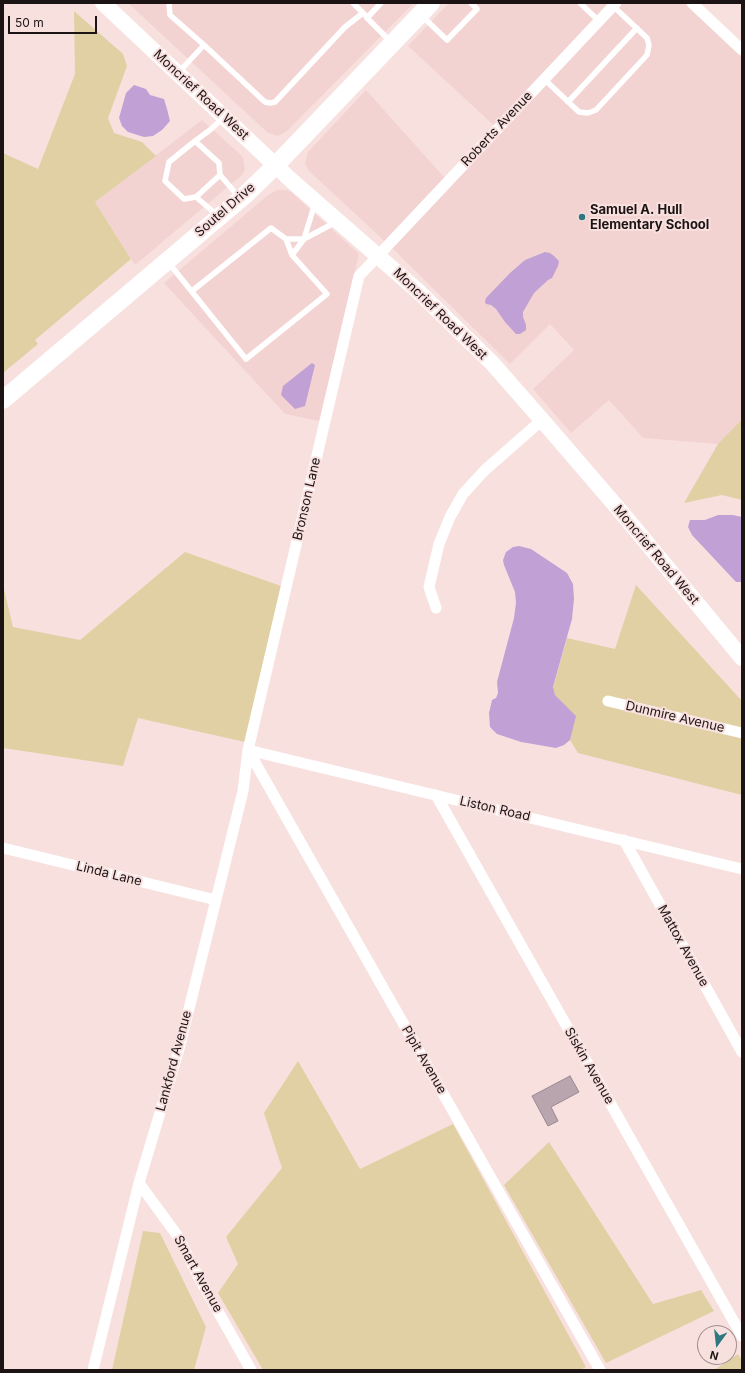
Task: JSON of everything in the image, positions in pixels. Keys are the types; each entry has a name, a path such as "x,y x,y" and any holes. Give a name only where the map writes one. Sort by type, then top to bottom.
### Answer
{"main road":[{"name":"Moncrief Road West","path":"103,3 315,201 419,292 492,363 542,420 742,658"},
{"name":"Soutel Drive","path":"3,400 241,198 276,165 426,9"}],"street":[{"path":"692,3 742,50"},
{"name":"Roberts Avenue","path":"378,255 615,4"},
{"name":"Bronson Lane","path":"248,750 359,276 378,255"},
{"path":"436,608 429,587 439,544 450,517 463,494 485,470 542,420"},
{"name":"Dunmire Avenue","path":"608,701 742,733"},
{"name":"Liston Road","path":"248,750 738,868"},
{"name":"Lankford Avenue","path":"93,1370 139,1183 178,1049 216,900 243,791 248,750"},
{"name":"Pipit Avenue","path":"248,750 600,1370"},
{"name":"Siskin Avenue","path":"436,795 742,1336"},
{"name":"Mattox Avenue","path":"624,840 742,1052"},
{"name":"Linda Lane","path":"3,848 216,900"},
{"path":"738,868 742,879"},
{"name":"Smart Avenue","path":"139,1183 177,1235 198,1276 251,1370"}],"lane":[{"path":"169,3 170,15 265,102 270,103 275,102 345,27 381,3"},
{"path":"353,3 393,44"},
{"path":"426,9 447,40 477,8 471,3"},
{"path":"580,3 599,21"},
{"path":"544,80 579,112 588,113 596,110 648,56 649,45 647,38 615,4"},
{"path":"568,102 637,28"},
{"path":"178,73 204,46"},
{"path":"220,175 196,197 184,199 165,181 169,162 224,117"},
{"path":"195,141 219,163 220,175 241,198"},
{"path":"196,197 218,217"},
{"path":"292,255 304,238 315,201"},
{"path":"286,239 304,238 338,221"},
{"path":"167,260 246,358 327,294 292,255 286,239 271,228 192,291"}],"shaded area":[{"path":"128,3 414,3 287,131 278,136 268,133"},
{"name":"Samuel A. Hull Elementary School","path":"449,3 686,3 742,57 742,419 718,444 643,438 609,400 571,433 533,389 574,350 550,324 510,364 392,248 309,171 305,164 308,152 366,90 451,185 501,132 408,46"},
{"path":"74,11 123,54 127,66 108,118 114,133 142,142 156,156 95,202 131,259 35,340 38,344 3,373 3,153 38,169 75,74"},
{"path":"134,85 146,89 150,95 164,99 170,121 162,130 153,136 144,137 128,132 122,126 119,118 126,93"},
{"path":"202,120 239,153 243,158 245,170 242,175 135,265 95,202"},
{"path":"277,190 287,190 291,192 359,254 319,421 285,414 164,283 267,196"},
{"path":"545,252 550,253 559,261 558,266 552,278 534,293 523,312 526,330 520,334 516,334 496,309 491,305 486,304 486,298 525,260"},
{"path":"312,363 315,365 305,406 295,409 281,395 283,386"},
{"path":"742,419 742,500 722,495 684,503 718,444"},
{"path":"718,515 733,515 742,517 742,582 736,582 692,535 688,527 690,520 705,520"},
{"path":"519,546 531,549 567,573 573,584 574,599 572,619 553,687 555,695 576,716 570,740 564,745 556,748 521,742 497,734 490,727 489,713 492,700 496,698 498,693 497,682 514,618 516,603 515,592 503,560 506,552 513,547"},
{"path":"185,552 281,586 245,742 138,718 123,766 3,748 3,585 13,627 80,640"},
{"path":"636,585 742,701 742,795 578,753 570,740 575,716 555,695 553,688 567,638 615,649"},
{"path":"298,1061 360,1169 453,1124 586,1367 580,1370 263,1370 218,1293 238,1264 226,1237 282,1168 264,1113"},
{"path":"549,1142 653,1304 701,1290 714,1311 606,1363 504,1185"},
{"path":"143,1231 160,1233 206,1327 194,1370 112,1370"},
{"path":"737,1355 742,1361 742,1370 714,1370 722,1365 737,1365"}],"building":[{"path":"570,1076 579,1092 551,1107 558,1121 548,1126 532,1096"}],"place":[{"name":"Samuel A. Hull Elementary School","path":"582,217"}]}
